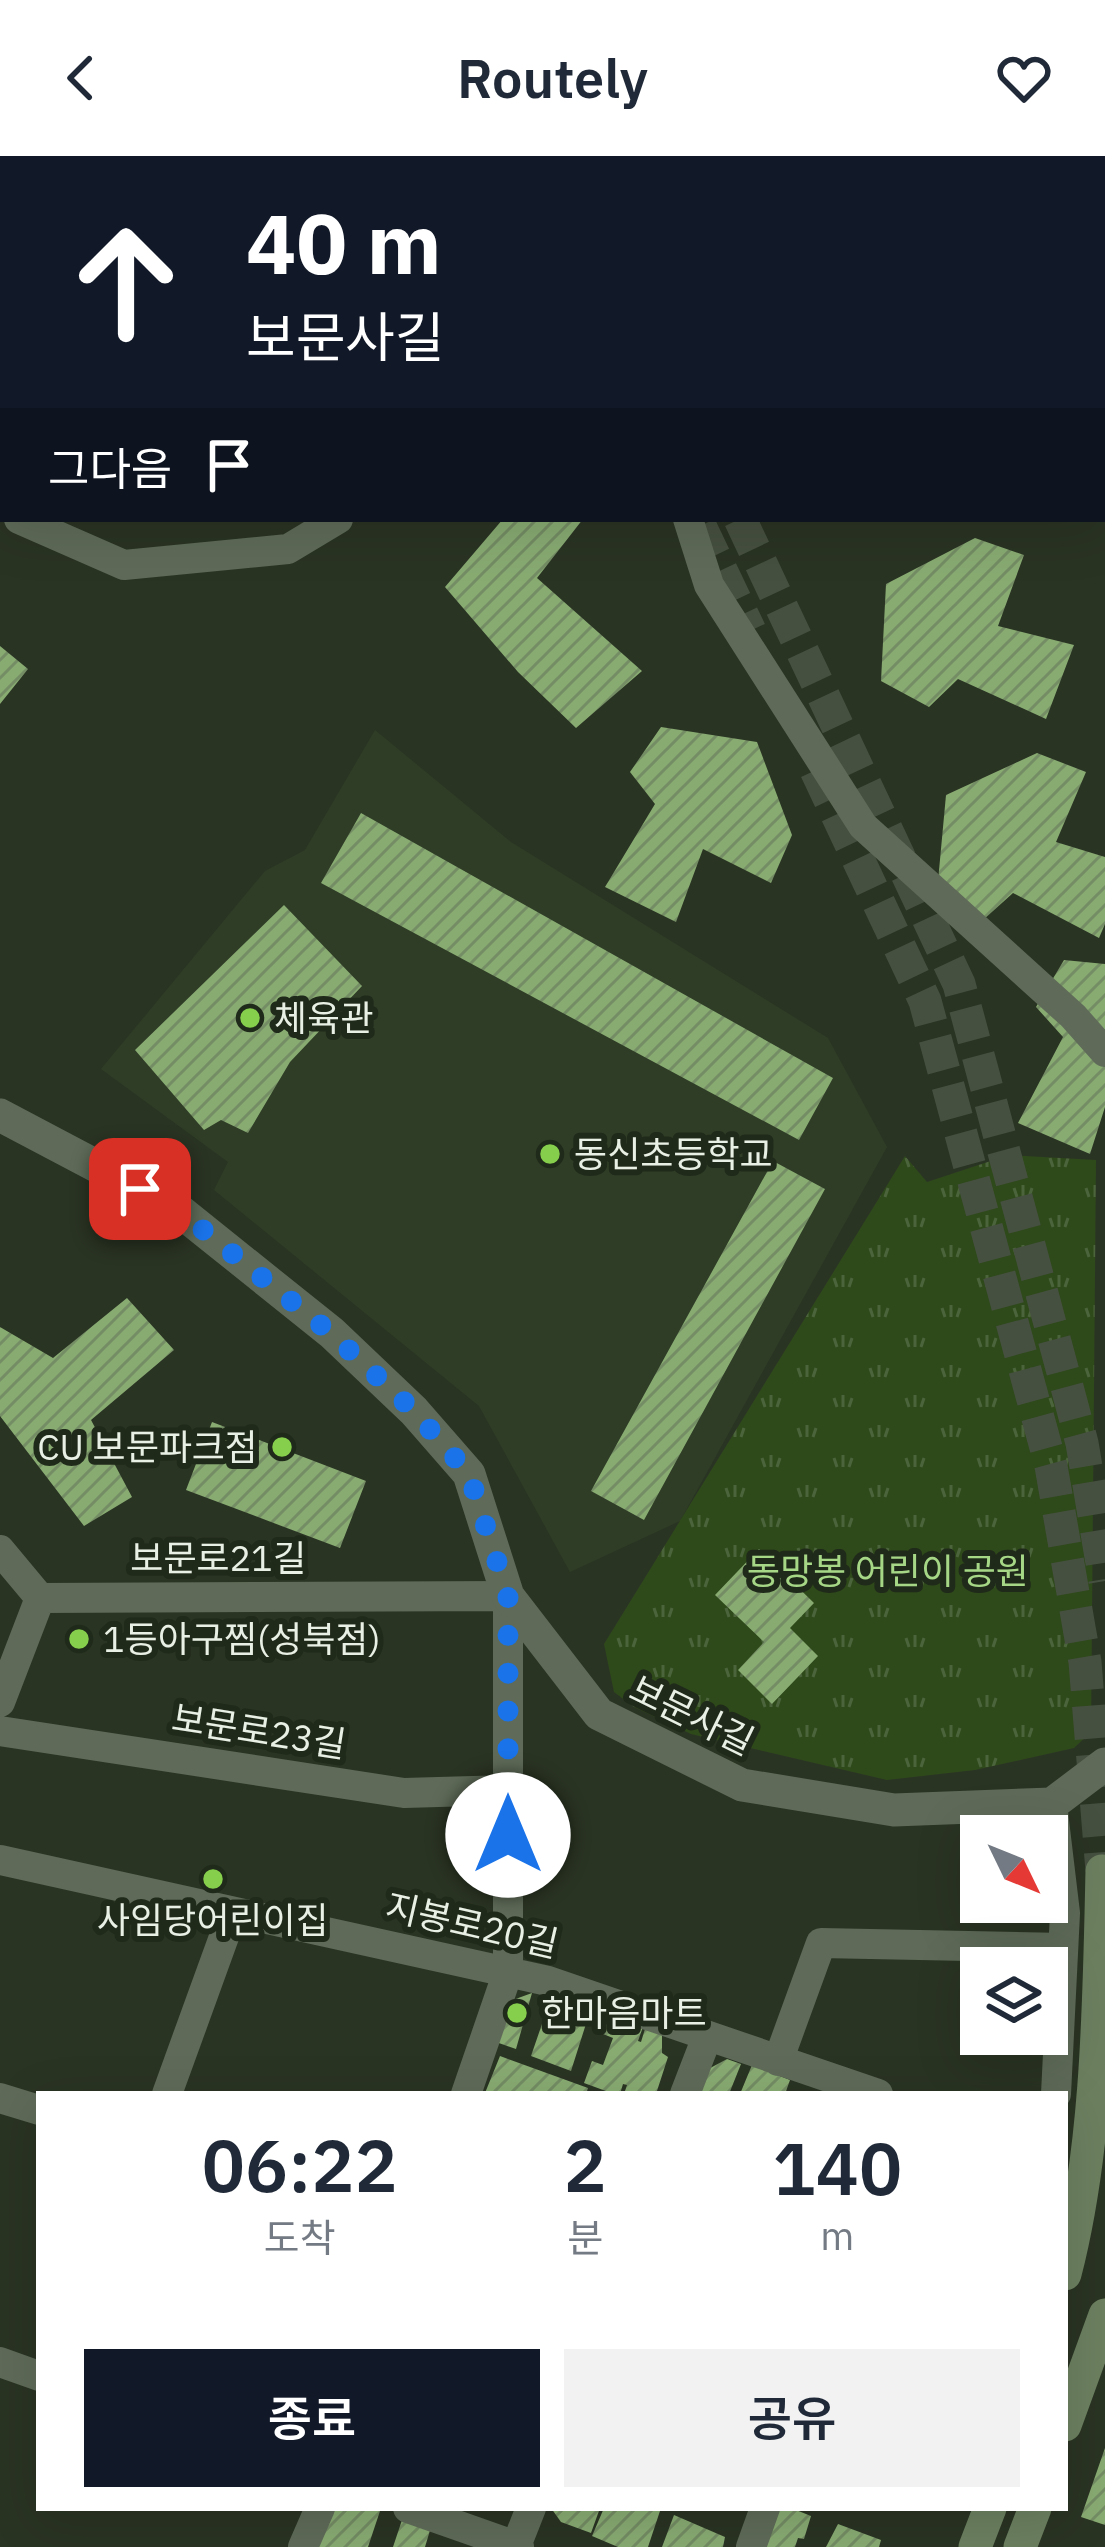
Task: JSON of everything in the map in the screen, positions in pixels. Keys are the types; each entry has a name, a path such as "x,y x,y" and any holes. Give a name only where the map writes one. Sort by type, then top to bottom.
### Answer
{"main road":[{"path":"1068,2256 1099,2023 1102,1870"},
{"path":"1068,2417 1105,2315"},
{"path":"975,2547 989,2511"},
{"path":"1021,2547 1034,2511"}],"street":[{"path":"26,522 124,565 288,549 333,522"},
{"path":"689,522 709,585 863,826 1073,1016 1105,1052"},
{"name":"보문사길","path":"0,1114 176,1208 332,1334 381,1380 469,1474 508,1596 599,1714 742,1785 894,1810 1052,1804"},
{"path":"0,1550 40,1598 0,1702"},
{"path":"467,2091 508,1972 508,1596"},
{"name":"보문로21길","path":"40,1598 508,1596"},
{"name":"보문로23길","path":"0,1731 404,1793 508,1790"},
{"path":"1063,1947 1065,1913 1052,1804 1105,1765"},
{"name":"지봉로20길","path":"0,1860 548,1981 869,2091"},
{"path":"168,2091 233,1912"},
{"path":"778,2061 821,1943 1015,1947"},
{"path":"687,2091 707,2037"},
{"path":"1057,2091 1059,2055"},
{"path":"0,2098 36,2109"},
{"path":"0,2362 36,2375"},
{"path":"303,2547 319,2511"},
{"path":"416,2511 518,2547 530,2511"},
{"path":"751,2547 764,2511"}],"shaded area":[{"name":"동신초등학교","path":"375,730 511,842 828,1038 887,1147 680,1521 570,1572 479,1406 214,1190 228,1162 101,1069 265,871 305,850"}],"green space":[{"name":"동망봉 어린이 공원","path":"1009,1155 1096,1160 1091,1732 1074,1748 975,1770 887,1780 691,1734 634,1707 614,1692 604,1644 905,1156 927,1182"}],"building":[{"path":"500,522 581,522 537,578 642,671 576,728 518,672 445,587"},
{"path":"975,538 1024,555 998,626 1074,645 1046,719 958,679 929,707 881,681 886,584"},
{"path":"0,646 28,669 0,704"},
{"path":"661,727 757,742 792,835 771,883 703,849 676,922 605,887 655,804 630,772"},
{"path":"1037,753 1086,772 1056,842 1105,857 1105,924 1099,938 1013,893 983,920 937,892 946,795"},
{"path":"361,813 833,1078 799,1140 321,883"},
{"name":"체육관","path":"284,905 362,986 290,1062 248,1133 221,1120 204,1130 135,1050"},
{"path":"1064,960 1105,964 1105,1107 1090,1154 1018,1123 1063,1037 1036,1007"},
{"path":"773,1161 825,1189 644,1520 591,1491"},
{"path":"127,1298 174,1350 91,1420 132,1497 84,1526 0,1416 0,1327 53,1358"},
{"path":"212,1422 366,1481 340,1548 186,1490"},
{"path":"759,1549 814,1603 790,1628 818,1656 772,1704 738,1670 764,1642 715,1595"},
{"path":"553,1992 592,2005 571,2071 531,2056"},
{"path":"532,1993 516,2049 496,2042 510,2001"},
{"path":"611,2012 644,2024 638,2041 645,2029 662,2034 662,2053 668,2057 657,2091 625,2091 623,2084 621,2091 606,2091 584,2083 592,2061 603,2065 613,2038 603,2034"},
{"path":"500,2056 588,2088 587,2091 486,2091"},
{"path":"727,2059 741,2064 730,2091 692,2091 699,2074"},
{"path":"752,2065 790,2080 786,2091 741,2091"},
{"path":"1105,2448 1105,2525 1081,2517"},
{"path":"333,2511 380,2511 368,2547 316,2547"},
{"path":"553,2511 599,2511 591,2533 561,2522"},
{"path":"603,2511 660,2511 648,2547 618,2547 592,2536"},
{"path":"770,2511 811,2516 804,2539 798,2538 795,2547 757,2547"},
{"path":"674,2515 725,2537 723,2547 662,2547"},
{"path":"403,2517 431,2527 425,2547 393,2547"},
{"path":"838,2524 881,2540 879,2547 826,2547"}],"tunnel":[{"path":"741,522 959,984 1082,1443 1105,1581"},
{"path":"700,526 750,631"},
{"path":"816,770 925,1001 1051,1466 1085,1662 1102,1871"}],"place":[{"name":"체육관","path":"250,1018"},
{"name":"동신초등학교","path":"550,1154"},
{"name":"CU 보문파크점","path":"282,1447"},
{"name":"1등아구찜(성북점)","path":"79,1639"},
{"name":"사임당어린이집","path":"213,1879"},
{"name":"한마음마트","path":"517,2013"}],"route":[{"path":"140,1189 176,1208 332,1334 414,1411 469,1474 508,1596 508,1835"}]}
